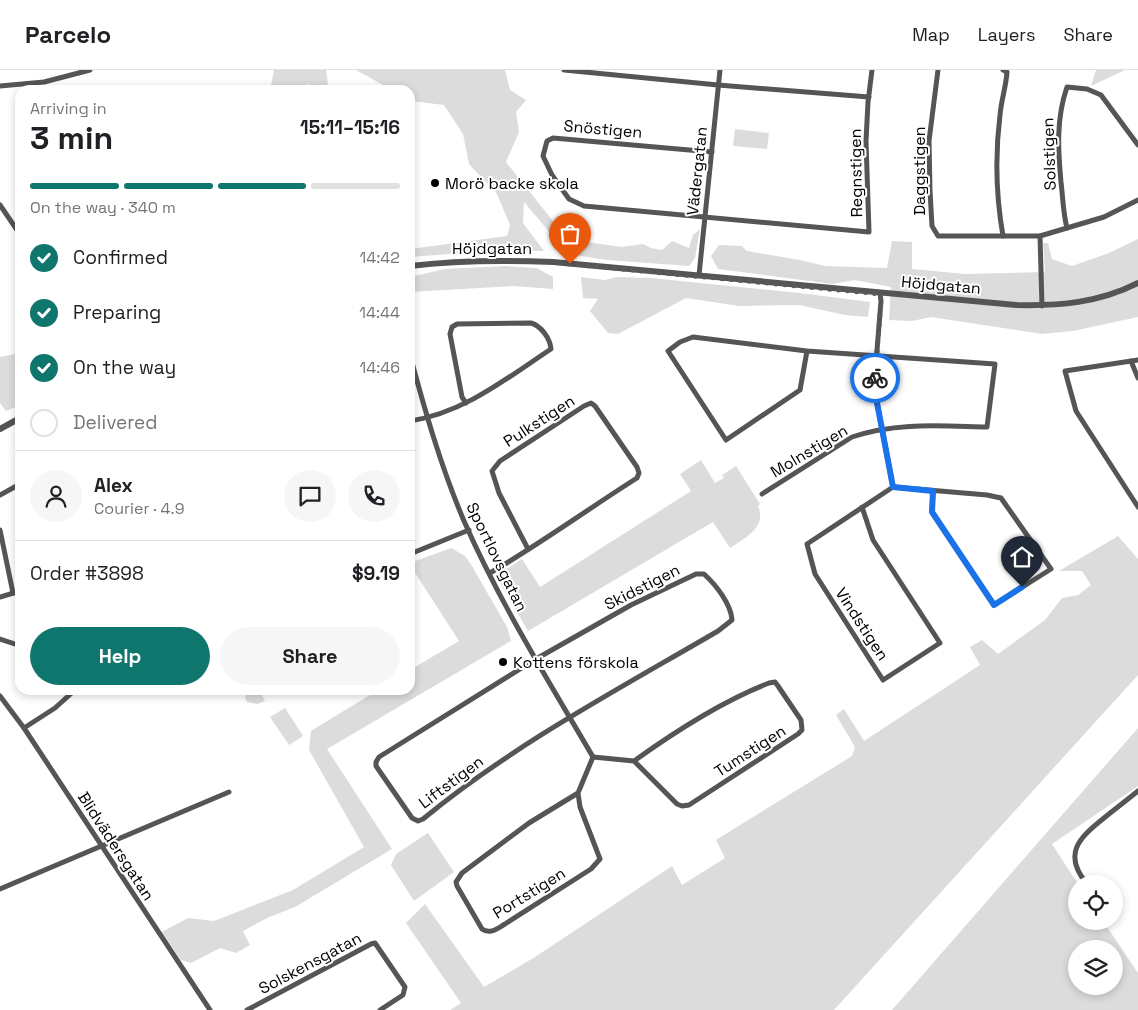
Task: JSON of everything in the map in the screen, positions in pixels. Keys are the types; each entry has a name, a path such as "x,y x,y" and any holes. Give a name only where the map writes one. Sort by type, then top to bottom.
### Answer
{"street":[{"path":"0,86 44,82 90,70"},
{"path":"564,70 869,97"},
{"name":"Vädergatan","path":"699,276 720,70"},
{"name":"Regnstigen","path":"704,217 869,232 866,180 869,97 872,70"},
{"name":"Daggstigen","path":"938,70 929,141 932,226 938,236 1040,236"},
{"path":"1003,70 1007,72 997,141 997,186 1003,236"},
{"name":"Solstigen","path":"1067,228 1058,157 1058,126 1060,107 1067,87 1087,89 1101,95 1138,145"},
{"name":"Snöstigen","path":"704,217 584,206 574,203 568,199 552,175 543,156 544,147 547,141 553,138 564,138 712,152"},
{"path":"1042,306 1040,236 1104,217 1138,200"},
{"path":"0,205 15,227"},
{"name":"Höjdgatan","path":"415,265 442,262 516,260 1016,306 1042,306 1085,302 1111,295 1138,283"},
{"path":"880,294 874,387 893,487 987,495 1001,498 1051,569 994,605 932,512 933,491"},
{"path":"415,419 427,418 466,403 551,349 550,342 538,325 531,323 457,324 452,327 450,334 462,397 466,403"},
{"path":"807,351 800,390 726,440 668,351 680,342 693,337 807,351 876,355"},
{"name":"Molnstigen","path":"762,494 852,437 866,432 907,425 987,427 995,364 876,355"},
{"path":"1138,360 1065,371 1076,411 1138,508"},
{"path":"1131,361 1138,378"},
{"name":"Sportlovsgatan","path":"415,374 441,462 469,530 536,660 593,757"},
{"name":"Pulkstigen","path":"490,573 528,549 637,478 639,473 637,467 596,406 591,404 584,406 500,461 492,471 499,493 528,549"},
{"path":"0,429 15,421"},
{"path":"0,495 15,487"},
{"name":"Vindstigen","path":"862,507 873,540 940,643 883,680 815,574 807,544 862,507 893,487"},
{"path":"0,530 12,593"},
{"path":"415,552 469,530"},
{"name":"Skidstigen","path":"536,660 631,605 696,574 706,576 730,609 732,620 726,626 570,717"},
{"path":"0,597 15,592"},
{"path":"0,639 15,644"},
{"name":"Liftstigen","path":"536,660 379,757 376,766 412,818 418,821 473,779 534,738 570,717"},
{"name":"Tumstigen","path":"775,682 801,720 802,730 798,734 689,805 682,806 677,804 634,761 729,702 769,683 775,682"},
{"path":"24,728 55,708 69,695"},
{"name":"Blidvädersgatan","path":"0,696 24,728 210,1010"},
{"path":"578,793 593,757 634,761"},
{"path":"1081,875 1074,861 1077,845 1081,838 1138,791"},
{"path":"0,889 229,792"},
{"name":"Portstigen","path":"578,793 580,807 600,860 591,869 505,924 490,932 486,931 457,886 457,878 529,823 578,793"},
{"name":"Solskensgatan","path":"247,1010 375,943 405,987 403,995 380,1010"},
{"name":"Solskensgatan","path":"259,1004 262,1010"}],"shaded area":[{"path":"274,70 326,70 328,84 327,85 271,85"},
{"path":"356,70 505,70 510,90 526,100 516,112 519,132 506,162 560,230 587,242 622,247 643,244 662,250 672,241 689,248 693,235 700,229 695,258 689,266 607,260 568,254 524,202 523,223 544,251 502,250 415,257 415,248 507,236 510,225 497,194 469,164 463,134 444,105 415,101 415,85 383,85"},
{"path":"1096,70 1125,70 1091,86"},
{"path":"735,129 769,133 767,149 733,146"},
{"path":"1138,239 1138,317 1073,331 1042,334 931,317 912,321 889,320 891,287 855,280 832,284 718,269 711,256 719,245 742,246 747,251 825,266 887,268 892,241 912,242 912,269 965,274 1045,272 1043,243 1048,243 1052,259 1072,266 1109,253"},
{"path":"504,266 537,268 553,277 553,289 513,286 415,292 415,276 445,269"},
{"path":"581,277 605,280 617,277 651,278 870,302 868,317 845,315 799,305 739,306 686,298 618,334 608,333 590,311 598,299 583,298"},
{"path":"15,354 15,407 6,411 0,403 0,357"},
{"path":"701,460 715,483 724,478 722,475 736,466 760,504 758,506 760,520 753,531 730,548 713,522 528,631 496,576 522,559 540,587 691,491 680,474"},
{"path":"1118,536 1138,559 1138,675 834,1010 450,1010 461,1003 406,923 425,904 484,987 535,957 672,866 682,885 725,858 716,840 852,756 855,747 836,715 844,709 864,741 980,665 970,647 982,640 998,654 1045,620 1062,598 1078,595 1091,585 1082,571 1059,571"},
{"path":"451,548 465,556 507,627 511,641 327,749 392,849 295,907 267,918 243,931 250,945 236,953 220,948 191,963 181,960 162,932 188,918 214,921 293,890 364,847 309,750 311,731 370,695 415,695 415,667 459,641 415,573 415,561"},
{"path":"246,695 262,695 265,701 257,704 247,702"},
{"path":"285,708 303,736 289,745 270,717"},
{"path":"1138,728 1138,786 1052,844 1072,875 1068,875 1068,930 1109,930 1116,940 1068,940 1068,995 1123,995 1123,951 1138,973 1138,1010 892,1010"},
{"path":"428,833 454,872 414,901 391,865 396,854"}],"way so far":[{"path":"570,264 880,294 875,378"}],"place":[{"name":"Morö backe skola","path":"435,183"},
{"name":"Kottens förskola","path":"503,662"}],"route":[{"path":"875,378 874,387 893,487 933,491 932,512 994,605 1022,587"}]}
